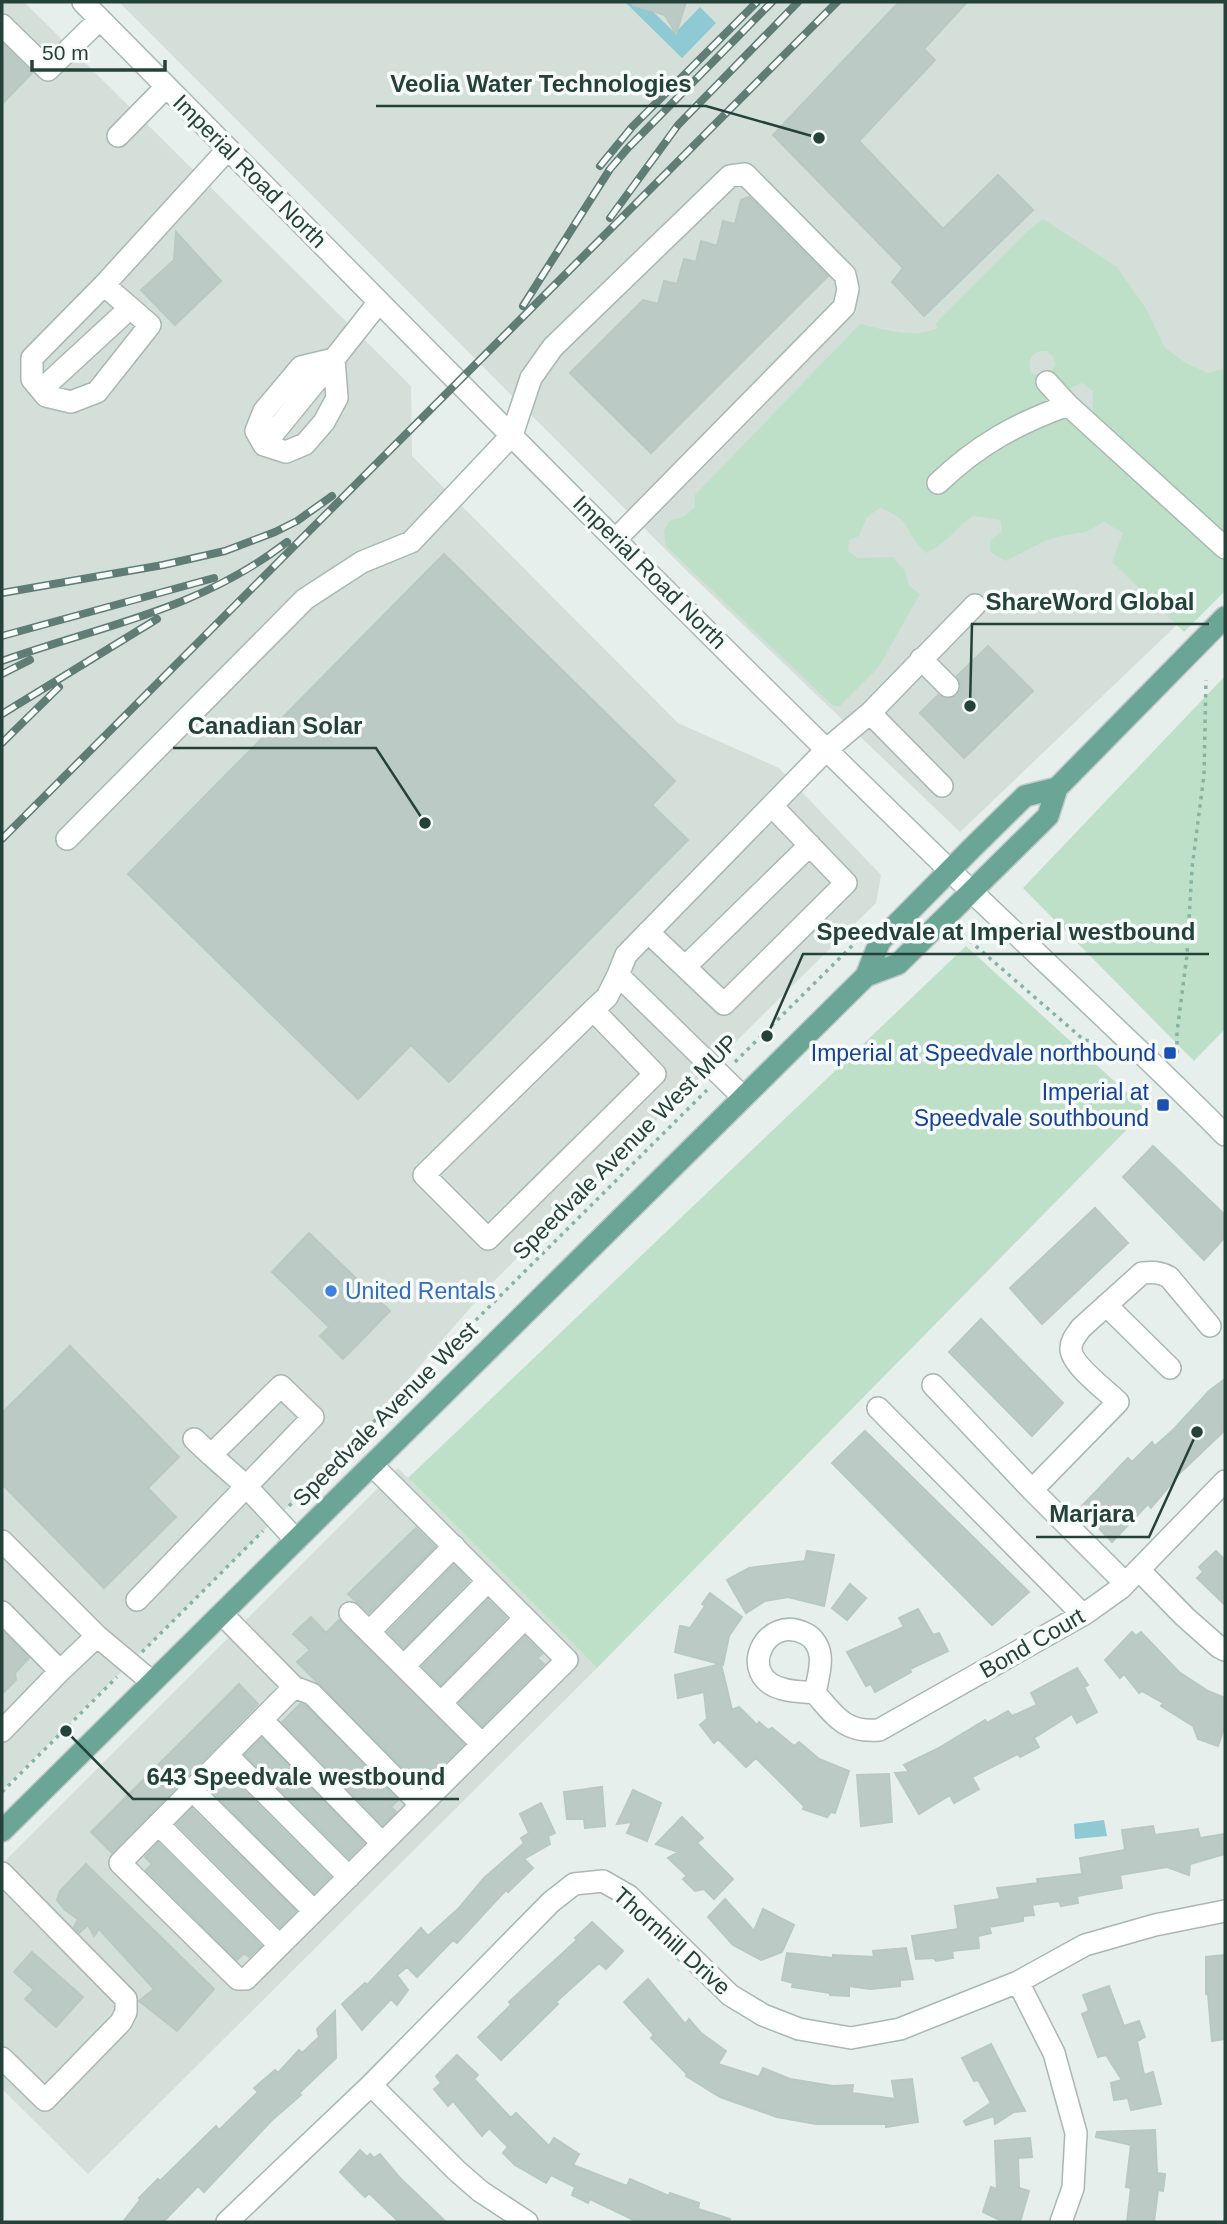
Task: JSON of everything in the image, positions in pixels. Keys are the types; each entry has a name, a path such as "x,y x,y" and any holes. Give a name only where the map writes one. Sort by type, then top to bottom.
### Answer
{"main road":[{"name":"Speedvale Avenue West","path":"866,976 898,964 1048,816 1057,788 1225,617"},
{"name":"Speedvale Avenue West","path":"2,1831 866,976 880,941 950,870 1025,796 1057,788"}],"street":[{"name":"Imperial Road North","path":"83,2 827,749 1225,1135"},
{"path":"2,25 48,70 100,19"},
{"path":"118,136 166,86"},
{"path":"104,285 150,325 97,392 71,402 46,396 32,379 32,358 104,285 228,149"},
{"path":"67,839 305,599 362,562 411,542 512,435 531,379 553,347 730,176 745,174 845,275 847,300 844,307 616,539"},
{"path":"334,359 337,398 324,422 305,444 286,452 264,445 256,431 264,411 301,367 334,359 379,302"},
{"path":"42,389 130,308"},
{"path":"1047,382 1068,405 1225,548"},
{"path":"938,483 990,440 1028,419 1068,405"},
{"path":"593,1010 655,1074 488,1239 424,1175 593,1010 607,997 626,955 648,932 827,749 870,713 975,606"},
{"path":"921,659 948,685"},
{"path":"870,713 942,786"},
{"path":"648,932 724,1004 846,883 772,806"},
{"path":"685,967 810,845"},
{"path":"618,975 743,1097"},
{"path":"1032,1490 1118,1402 1074,1360 1071,1348 1074,1337 1081,1328 1142,1273 1161,1273 1169,1277 1210,1326"},
{"path":"1107,1305 1170,1368"},
{"path":"933,1385 1032,1490 1132,1577 1225,1650"},
{"path":"137,1600 313,1417 281,1386 211,1455"},
{"path":"878,1408 1083,1615"},
{"path":"194,1438 246,1486 296,1540"},
{"path":"294,1687 120,1863 238,1979 246,1979 567,1660 372,1465"},
{"name":"Bond Court","path":"815,1693 838,1719 851,1728 878,1730 1083,1615 1132,1577 1225,1481"},
{"path":"2,1541 97,1636 152,1682"},
{"path":"369,1632 454,1546"},
{"path":"404,1666 488,1581"},
{"path":"2,1612 60,1671"},
{"path":"350,1613 482,1744"},
{"path":"222,1614 294,1687 312,1694 421,1805"},
{"path":"441,1703 525,1618"},
{"path":"2,1731 97,1636"},
{"path":"262,1720 382,1843"},
{"path":"227,1755 349,1877"},
{"path":"192,1790 314,1912"},
{"path":"158,1824 279,1945"},
{"path":"2,1873 126,1999 126,2012 121,2022 45,2101 2,2058"},
{"name":"Thornhill Drive","path":"226,2222 371,2085 551,1902 574,1884 603,1881 629,1896 730,1994 763,2015 799,2029 851,2038 900,2029 1018,1982 1085,1945 1155,1925 1225,1911"},
{"path":"1018,1982 1054,2053 1076,2133 1073,2188 1062,2222"},
{"path":"371,2085 456,2170 480,2191 527,2222"}],"path":[{"path":"1177,1053 1192,868 1204,775 1206,680"},
{"path":"963,935 1084,1040"},
{"name":"Speedvale Avenue West MUP","path":"2,1792 859,939"}],"shaded area":[{"path":"2,2 24,2 411,386 412,456 678,723 779,768 881,875 876,903 490,1285 359,1436 2,1790"},
{"path":"119,2 1225,2 1225,579 960,832 689,573"},
{"path":"398,1468 597,1668 88,2174 2,2089 2,1864"}],"green space":[{"path":"1043,219 1117,267 1147,310 1165,348 1186,363 1208,373 1225,368 1225,539 1093,418 1093,391 1082,383 1068,389 1062,388 1051,374 1055,364 1047,351 1035,354 1030,359 1031,372 1037,375 1050,402 1069,413 1225,552 1225,591 1184,632 1112,562 1123,533 1104,522 1086,532 1045,541 1006,561 990,552 990,541 1002,531 1000,520 973,516 940,545 926,553 899,518 880,508 867,517 859,536 849,540 848,551 858,558 893,557 905,571 909,586 920,594 878,668 840,706 833,706 666,546 664,531 669,521 685,516 695,507 695,495 860,324 910,333 938,328 935,324"},
{"path":"1225,676 1225,1029 1194,1061 1023,888"},
{"path":"966,946 1146,1110 597,1668 408,1478"}],"water":[{"path":"625,2 643,2 675,33 700,7 716,23 682,58"},
{"path":"1104,1820 1107,1836 1075,1839 1074,1824"}],"building":[{"path":"634,2 686,2 676,34 665,15 633,5"},
{"path":"899,2 967,2 924,49 935,60 859,141 943,229 998,175 1033,210 924,316 892,282 903,268 773,135"},
{"path":"2,43 32,73 2,104"},
{"path":"749,197 828,276 651,453 570,373 643,300 658,304 664,281 677,284 684,259 696,262 701,241 717,246 723,221 735,224 741,200"},
{"path":"176,232 221,281 175,325 141,290 174,260"},
{"path":"444,554 675,781 652,805 688,840 449,1082 411,1045 358,1099 128,874"},
{"path":"988,646 1033,691 964,758 920,713 938,695 945,699 957,696 961,689 957,676"},
{"path":"1153,1146 1225,1215 1225,1237 1204,1260 1123,1177"},
{"path":"1095,1208 1128,1243 1042,1324 1010,1288"},
{"name":"United Rentals","path":"309,1233 390,1311 343,1359 320,1336 329,1327 272,1272"},
{"path":"981,1319 1063,1403 1032,1436 949,1352"},
{"path":"70,1346 179,1457 148,1488 176,1517 104,1588 2,1484 2,1413"},
{"path":"1225,1379 1225,1430 1180,1473 1151,1508 1148,1504 1112,1542 1080,1508 1128,1458 1132,1462 1152,1442 1155,1446 1209,1391"},
{"path":"865,1431 1029,1592 992,1625 832,1463"},
{"path":"416,1528 435,1547 369,1613 348,1594"},
{"path":"807,1551 834,1555 824,1606 788,1597 765,1601 746,1613 727,1580 749,1568 805,1561"},
{"path":"1216,1551 1225,1560 1225,1605 1197,1578 1203,1572 1199,1567"},
{"path":"454,1565 469,1581 404,1648 388,1632"},
{"path":"850,1584 866,1598 847,1620 832,1608"},
{"path":"710,1593 742,1617 729,1636 723,1665 675,1652 680,1626 690,1628 705,1606 702,1604"},
{"path":"488,1600 506,1618 441,1685 422,1666"},
{"path":"918,1609 933,1635 939,1633 948,1651 910,1669 911,1672 875,1692 871,1684 866,1686 847,1652 904,1627 899,1618"},
{"path":"311,1617 326,1633 339,1620 464,1744 426,1781 421,1776 416,1781 297,1662 310,1650 293,1634"},
{"path":"2,1630 29,1658 15,1673 16,1680 2,1694"},
{"path":"1132,1632 1136,1636 1141,1632 1179,1672 1208,1691 1225,1698 1225,1725 1218,1746 1198,1739 1193,1726 1161,1706 1163,1703 1142,1691 1139,1693 1124,1674 1120,1678 1105,1660"},
{"path":"525,1637 542,1654 537,1658 544,1664 482,1726 459,1703"},
{"path":"721,1664 732,1710 739,1707 757,1725 759,1722 768,1730 772,1728 794,1746 799,1742 819,1759 849,1771 835,1813 831,1812 827,1817 803,1809 804,1806 756,1758 746,1767 718,1739 714,1743 700,1725 707,1719 704,1692 678,1698 675,1675"},
{"path":"1077,1668 1088,1685 1084,1687 1097,1712 1077,1723 1072,1714 1034,1738 1039,1747 1020,1757 1018,1754 972,1777 979,1789 954,1803 950,1795 919,1814 895,1773 909,1772 904,1765 985,1720 987,1723 1008,1711 1012,1716 1037,1705 1031,1693"},
{"path":"239,1684 258,1704 112,1853 91,1832"},
{"path":"300,1704 305,1705 398,1800 391,1807 396,1812 383,1825 282,1722"},
{"path":"262,1738 364,1843 349,1858 245,1755"},
{"path":"227,1774 330,1877 314,1893 211,1790"},
{"path":"889,1774 892,1822 861,1826 857,1775"},
{"path":"602,1787 605,1826 585,1828 584,1819 567,1819 564,1792"},
{"path":"633,1790 661,1803 647,1841 627,1833 632,1822 617,1824"},
{"path":"541,1803 555,1833 548,1836 550,1844 524,1859 533,1868 508,1892 506,1890 457,1943 453,1940 417,1977 407,1967 397,1975 408,1990 397,2005 391,1999 362,2030 342,2004 365,1983 367,1985 421,1928 428,1936 459,1908 484,1878 524,1843 521,1838 529,1833 520,1814"},
{"path":"192,1809 296,1911 280,1927 177,1824"},
{"path":"682,1817 703,1838 697,1843 733,1879 714,1899 704,1889 695,1891 683,1879 687,1876 668,1858 678,1852 656,1844"},
{"path":"1153,1826 1155,1835 1198,1829 1200,1838 1225,1834 1225,1854 1190,1864 1189,1875 1167,1867 1120,1875 1122,1888 1077,1896 1078,1903 1061,1906 1059,1901 1032,1905 1034,1915 1023,1916 1023,1921 989,1927 991,1933 978,1936 979,1948 952,1951 953,1958 936,1961 934,1958 916,1959 912,1936 958,1929 955,1906 1000,1899 997,1888 1038,1883 1037,1879 1082,1874 1080,1858 1125,1850 1122,1830"},
{"path":"158,1843 261,1946 249,1957 244,1953 237,1960 146,1870 152,1864 145,1857"},
{"path":"86,1864 214,1989 177,2031 139,2001 154,1989 99,1929 94,1936 88,1925 79,1933 74,1927 78,1919 57,1900 60,1891"},
{"path":"725,1899 754,1931 763,1909 794,1925 782,1952 761,1960 733,1945 708,1917"},
{"path":"592,1922 623,1951 606,1969 599,1963 556,2002 558,2004 501,2060 478,2037 511,2005 509,2002 577,1940 575,1938"},
{"path":"906,1948 913,1979 900,1980 900,1986 870,1989 849,1986 849,1996 792,1987 793,1983 782,1980 787,1953 833,1958 833,1955 874,1957 873,1951"},
{"path":"32,1952 83,1997 56,2027 25,1999 34,1990 14,1972"},
{"path":"1225,1955 1225,2039 1212,2041 1206,1994 1206,1957"},
{"path":"648,1979 685,2024 689,2019 701,2033 726,2051 718,2064 759,2077 763,2068 790,2079 833,2086 853,2085 852,2093 895,2099 892,2081 912,2079 918,2122 886,2127 886,2124 816,2124 777,2117 720,2097 686,2076 651,2038 654,2035 624,2002"},
{"path":"1109,1986 1124,2026 1139,2021 1145,2037 1137,2041 1144,2075 1153,2072 1161,2104 1131,2110 1128,2098 1114,2100 1111,2083 1122,2080 1106,2055 1098,2057 1082,2014 1089,2011 1083,1995"},
{"path":"335,2011 336,2058 204,2192 198,2186 163,2222 123,2222 139,2198 158,2179 160,2181 216,2126 219,2130 258,2092 254,2088 275,2070 278,2073 299,2050 302,2053 319,2037 317,2029"},
{"path":"991,2044 1025,2111 1014,2112 995,2124 994,2116 966,2125 964,2121 991,2103 978,2080 974,2081 962,2058"},
{"path":"457,2055 478,2075 474,2079 511,2118 516,2113 549,2146 554,2138 579,2154 573,2165 627,2186 630,2179 669,2196 670,2193 699,2203 698,2209 730,2219 729,2222 638,2222 590,2199 588,2203 572,2195 575,2187 551,2175 546,2183 515,2165 503,2153 508,2147 489,2128 482,2136 453,2101 448,2106 434,2089 441,2083 436,2076"},
{"path":"1155,2130 1157,2173 1165,2174 1163,2191 1158,2190 1154,2222 1127,2222 1131,2188 1126,2187 1131,2145 1096,2137 1097,2132"},
{"path":"1030,2138 1032,2157 1018,2158 1019,2188 1029,2191 1020,2222 1004,2222 983,2212 991,2187 997,2189 995,2141"},
{"path":"360,2150 367,2157 370,2154 374,2158 380,2154 399,2177 446,2222 399,2222 369,2193 365,2197 340,2172"}],"railway":[{"path":"600,166 632,127 757,2"},
{"path":"523,306 610,169 772,2"},
{"path":"610,218 678,125 798,2"},
{"path":"2,839 837,2"},
{"path":"2,593 163,565 225,551 297,521 332,496"},
{"path":"2,661 185,600 254,565 287,542"},
{"path":"2,636 214,578"},
{"path":"2,714 157,619"},
{"path":"2,674 30,660"},
{"path":"2,743 59,687"}],"place":[{"name":"Veolia Water Technologies","path":"819,138"},
{"name":"ShareWord Global","path":"970,706"},
{"name":"Canadian Solar","path":"425,823"},
{"name":"Speedvale at Imperial westbound","path":"767,1036"},
{"name":"Imperial at Speedvale northbound","path":"1170,1053"},
{"name":"Imperial at Speedvale southbound","path":"1163,1105"},
{"name":"United Rentals","path":"331,1291"},
{"name":"Marjara","path":"1197,1432"},
{"name":"643 Speedvale westbound","path":"66,1731"}]}
